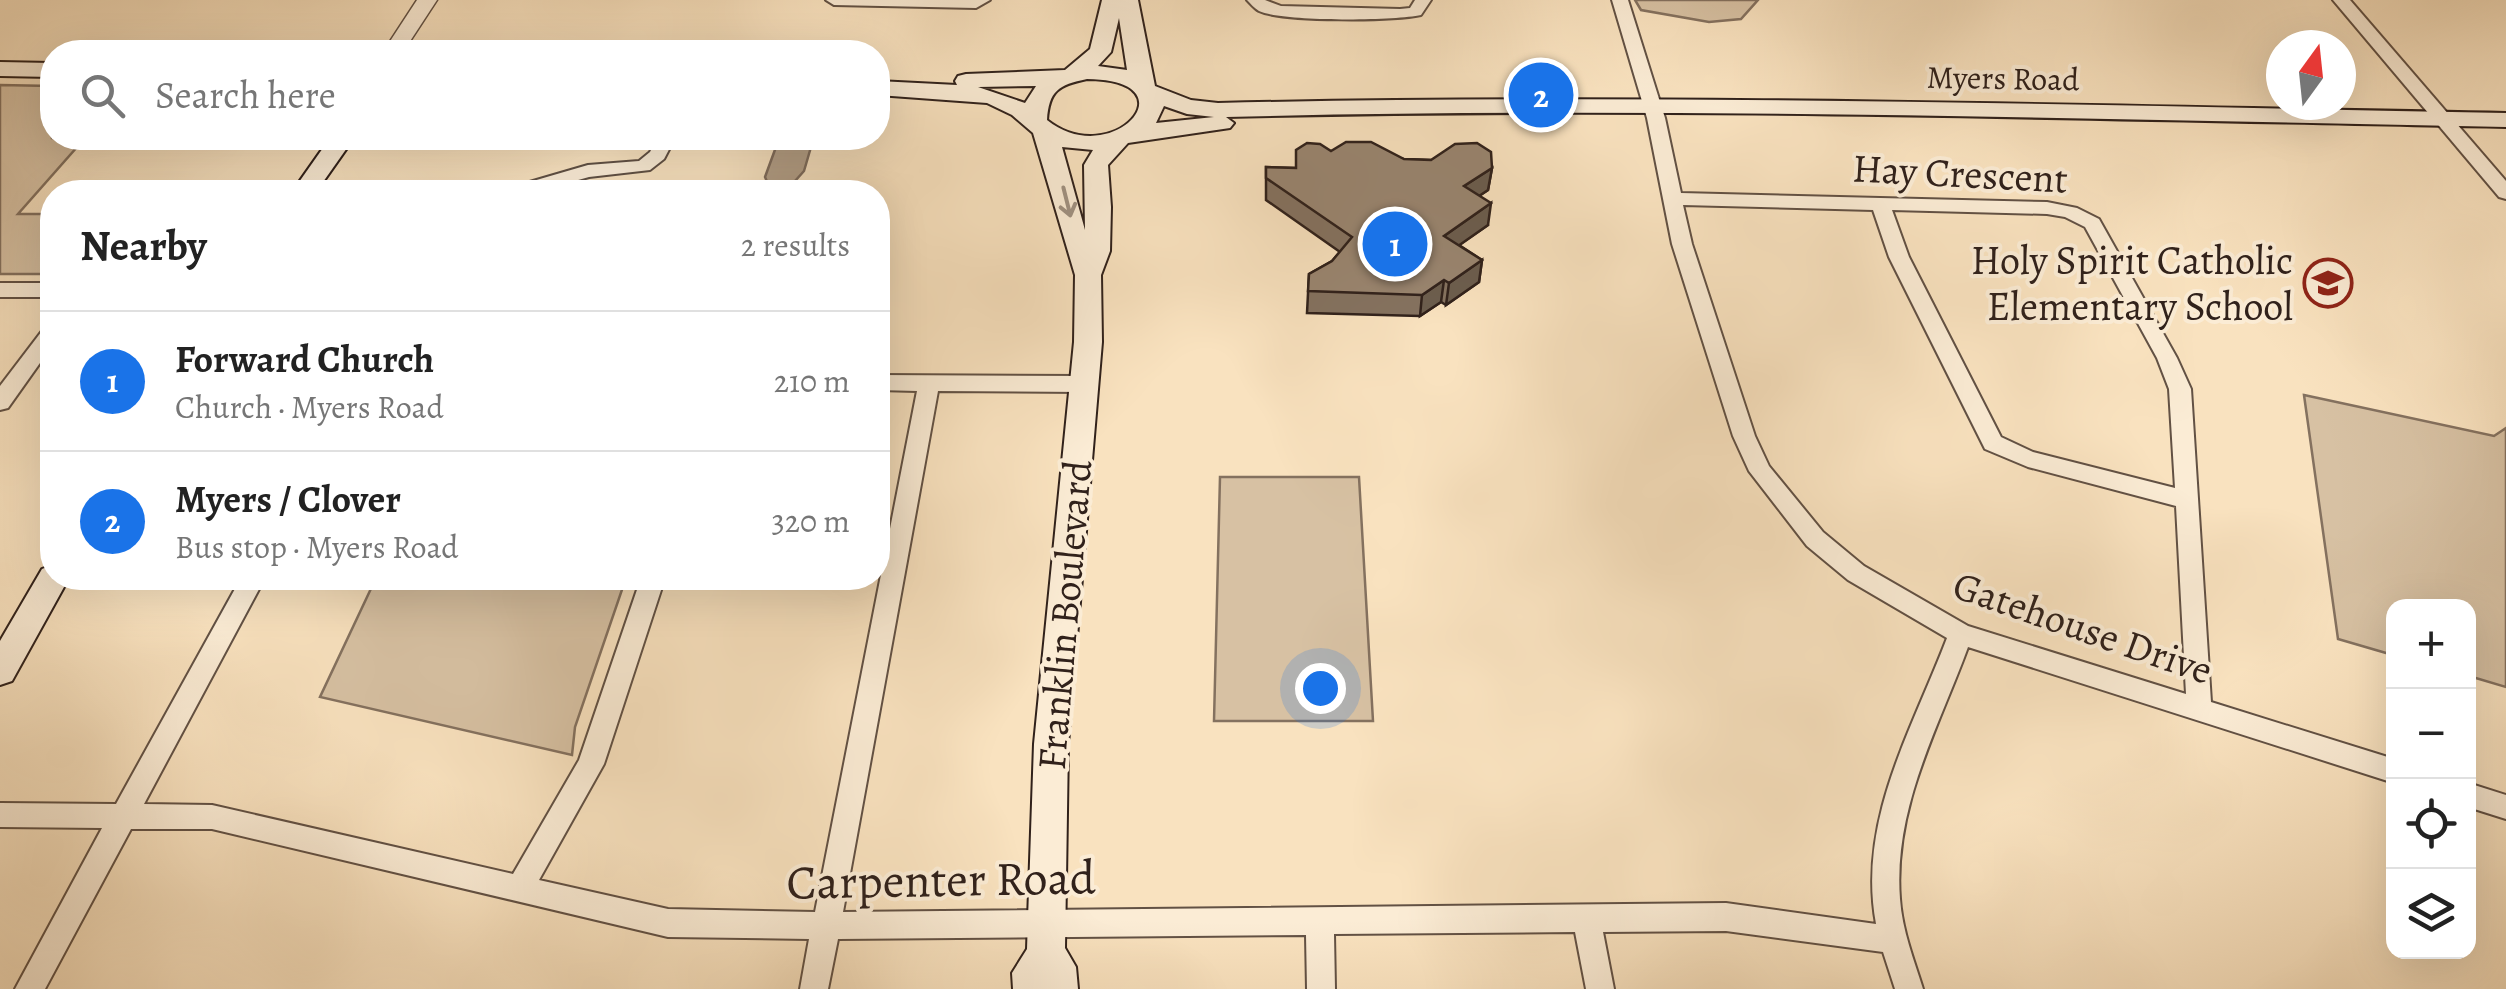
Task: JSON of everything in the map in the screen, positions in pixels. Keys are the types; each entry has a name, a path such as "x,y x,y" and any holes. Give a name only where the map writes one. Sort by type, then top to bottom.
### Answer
{"main road":[{"path":"1040,125 1035,101 1050,84 1100,52 1114,0"},
{"path":"890,87 994,98 1018,107 1040,125 1078,142 1125,136 1151,113 1152,102 1145,88 1128,0"},
{"path":"0,69 40,70"},
{"path":"890,85 1110,72 1145,88"},
{"name":"Myers Road","path":"1145,88 1187,107 1218,110 1458,102 1499,106"},
{"name":"Myers Road","path":"1125,136 1198,124 1499,106 1652,103 2506,120"},
{"name":"Franklin Boulevard","path":"1040,125 1058,166 1078,252 1088,275"},
{"name":"Franklin Boulevard","path":"1046,964 1050,744 1084,384 1088,275 1097,251 1097,160 1125,136"},
{"path":"312,180 334,150"},
{"path":"0,671 46,590"}],"street":[{"path":"401,40 428,0"},
{"path":"834,0 973,4 982,0"},
{"path":"1256,0 1263,8 1281,10 1400,14 1415,12 1423,0"},
{"name":"Gatehouse Drive","path":"1620,0 1652,103 1692,280 1744,436 1760,471 1815,539 1856,573 1961,634 2386,768"},
{"path":"2341,0 2506,193"},
{"path":"557,180 588,171 644,166 661,150"},
{"name":"Hay Crescent","path":"1673,199 2047,208 2070,212 2092,223 2176,377 2188,500 2199,709"},
{"path":"1880,204 1899,257 1979,422 1993,443 2028,460 2188,500"},
{"path":"0,290 40,290"},
{"path":"0,402 40,348"},
{"path":"890,382 1084,384"},
{"path":"814,989 929,383"},
{"path":"29,989 247,590"},
{"path":"518,889 592,764 648,590"},
{"path":"1909,989 1894,940 1884,871 1893,800 1961,634"},
{"path":"2476,798 2506,807"},
{"name":"Carpenter Road","path":"0,815 212,817 668,923 827,925 1046,964 1320,922 1726,917 1894,940"},
{"path":"1588,919 1600,989"},
{"path":"1320,922 1322,989"}],"shaded area":[{"path":"1635,0 1758,0 1741,19 1709,22 1641,10"},
{"path":"0,85 40,86 40,150 74,150 48,180 40,180 40,189 18,214 40,214 40,274 0,274"},
{"path":"775,150 810,150 804,171 796,180 765,177"},
{"path":"2304,395 2494,436 2506,428 2506,687 2476,678 2476,599 2386,599 2386,653 2338,639"},
{"path":"1220,477 1359,477 1373,721 1214,721"},
{"path":"370,590 622,590 575,727 572,755 320,697"}],"building":[{"path":"1346,142 1371,142 1404,159 1431,160 1455,144 1477,143 1491,152 1492,168 1464,186 1491,203 1444,236 1482,260 1449,283 1444,280 1422,295 1308,291 1309,274 1332,261 1352,237 1266,178 1266,167 1296,168 1296,150 1307,143 1320,144 1331,151"}],"place":[{"name":"Myers / Clover","path":"1541,95"},
{"name":"Forward Church","path":"1395,244"},
{"name":"Holy Spirit Catholic Elementary School","path":"2328,283"}]}
